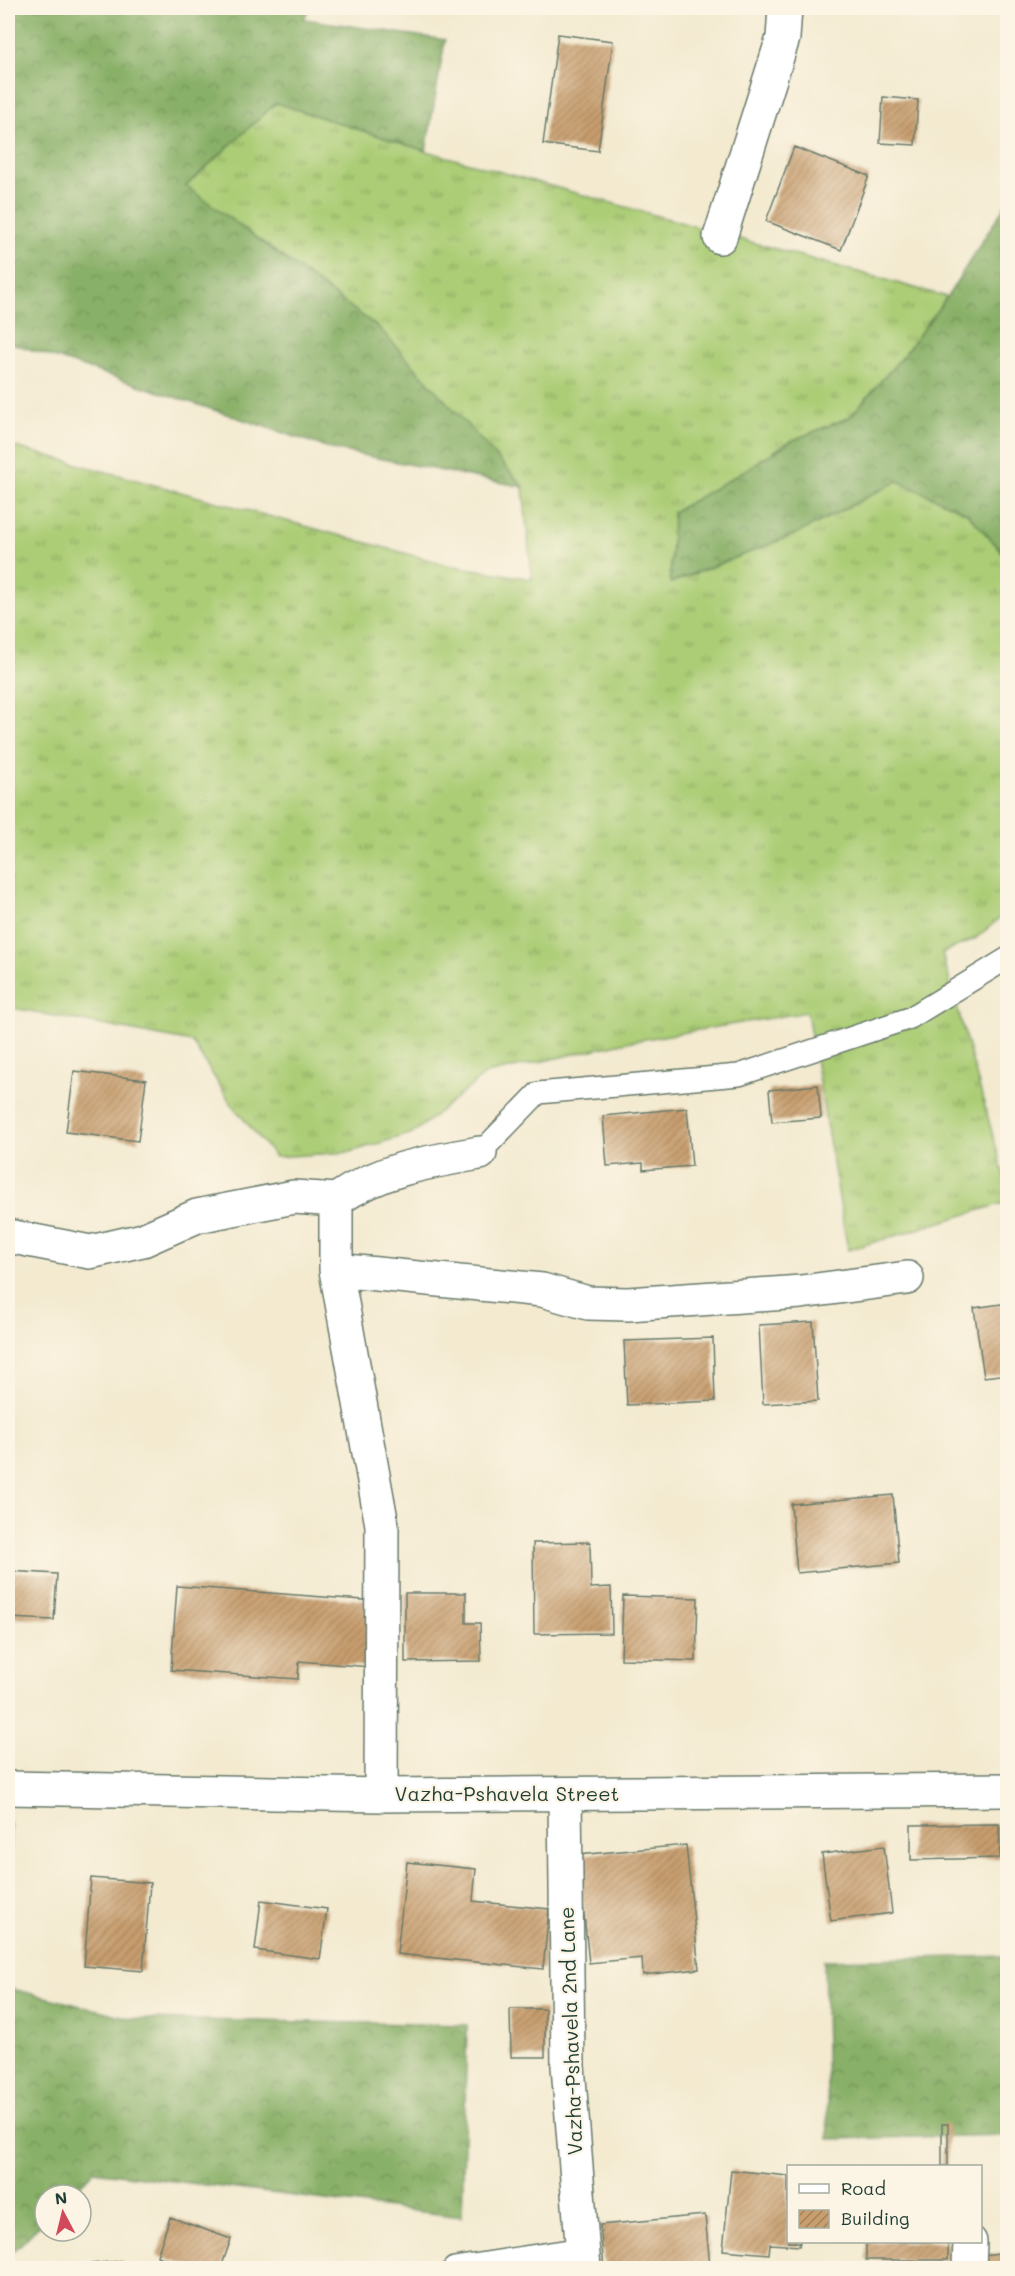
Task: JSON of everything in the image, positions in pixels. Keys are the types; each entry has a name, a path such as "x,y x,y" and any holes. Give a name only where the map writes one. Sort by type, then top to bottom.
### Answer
{"street":[{"path":"720,237 783,38 785,8"},
{"path":"8,1236 90,1252 143,1240 197,1216 294,1197 336,1200 357,1186 419,1163 480,1153"},
{"path":"336,1200 336,1270 382,1526 381,1795"},
{"path":"336,1270 542,1290 588,1303 628,1304 801,1292 907,1278"},
{"name":"Vazha-Pshavela Street","path":"8,1788 381,1795 1008,1790"},
{"name":"Vazha-Pshavela 2nd Lane","path":"565,1794 568,2066 583,2258"},
{"path":"969,2268 970,2243"}],"lane":[{"path":"480,1153 538,1093 739,1075 910,1018 1008,958"},
{"path":"454,2268 583,2258"}],"green space":[{"path":"8,8 309,8 304,19 445,40 426,151 276,103 186,186 379,328 524,487 332,449 8,342"},
{"path":"276,103 426,151 947,297 906,352 850,417 791,441 739,474 671,583 796,534 898,481 967,513 1007,557 1007,912 976,938 942,953 1007,1186 1007,1202 848,1250 807,1012 627,1042 486,1074 413,1133 350,1152 275,1157 232,1105 192,1042 8,1007 8,445 448,565 532,579 523,487 379,328 185,186"},
{"path":"1007,202 1007,557 967,513 898,481 796,534 670,583 673,512 791,441 850,417 906,352 947,297"},
{"path":"1007,1956 1007,2135 828,2139 824,1960"},
{"path":"8,1988 134,2019 467,2025 462,2217 94,2171 82,2183 33,2183 33,2232 8,2257"}],"building":[{"path":"558,34 613,41 598,151 543,144"},
{"path":"883,97 918,100 915,145 880,143"},
{"path":"794,147 869,176 841,250 766,221"},
{"path":"74,1071 146,1080 138,1141 66,1132"},
{"path":"818,1085 821,1118 772,1122 769,1090"},
{"path":"687,1108 692,1166 643,1170 643,1163 607,1166 603,1116"},
{"path":"1008,1303 1008,1374 984,1377 974,1308"},
{"path":"813,1322 818,1401 763,1404 759,1325"},
{"path":"713,1338 715,1401 627,1405 624,1341"},
{"path":"893,1495 899,1563 797,1573 791,1504"},
{"path":"590,1542 591,1588 611,1587 612,1633 534,1634 533,1543"},
{"path":"8,1571 57,1574 54,1620 8,1618"},
{"path":"177,1586 376,1601 370,1667 299,1661 298,1679 171,1670"},
{"path":"405,1593 466,1593 466,1623 480,1623 481,1661 405,1662"},
{"path":"623,1596 698,1598 696,1661 621,1659"},
{"path":"8,1822 11,1822 10,1870 8,1870"},
{"path":"999,1824 1000,1858 911,1860 911,1825"},
{"path":"686,1845 699,1969 643,1975 642,1958 589,1963 578,1855"},
{"path":"884,1846 892,1913 831,1921 822,1854"},
{"path":"407,1862 476,1869 473,1901 549,1909 543,1969 397,1954"},
{"path":"91,1878 150,1883 143,1971 84,1966"},
{"path":"261,1900 327,1909 320,1959 255,1950"},
{"path":"510,2009 545,2009 545,2057 511,2057"},
{"path":"942,2124 948,2124 948,2165 942,2165"},
{"path":"731,2170 787,2176 787,2243 800,2243 799,2246 770,2244 769,2254 723,2250"},
{"path":"705,2215 710,2266 604,2268 600,2225"},
{"path":"170,2217 231,2239 221,2268 194,2268 157,2256"},
{"path":"866,2243 948,2243 948,2260 866,2260"},
{"path":"1008,2252 1008,2268 985,2268 983,2255"},
{"path":"121,2261 122,2268 73,2268 72,2266"}]}
